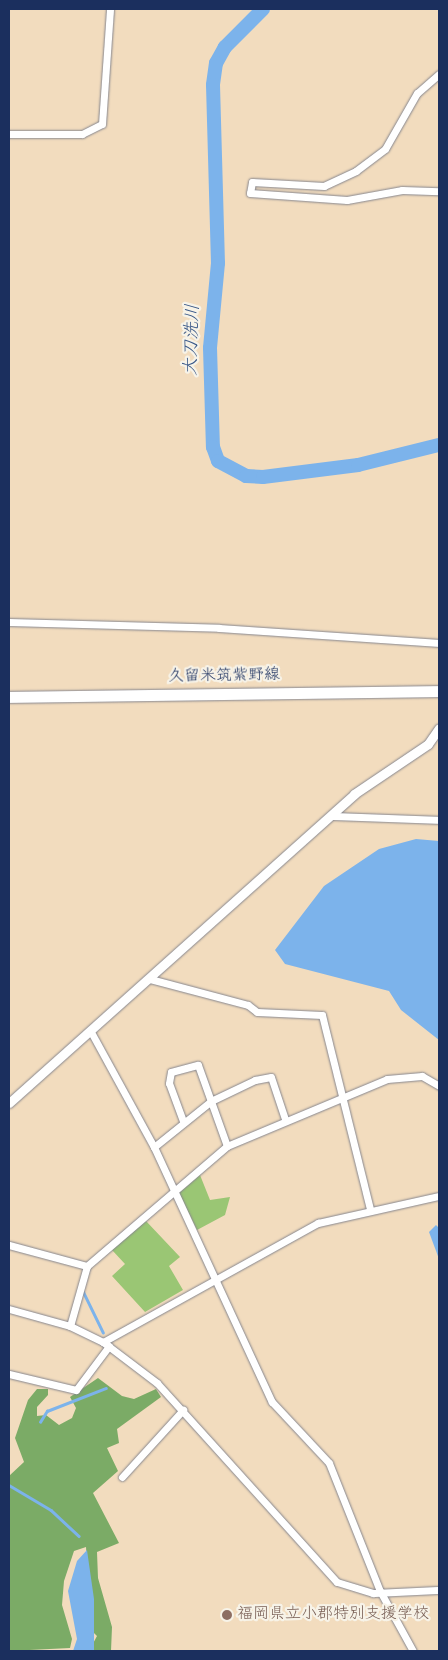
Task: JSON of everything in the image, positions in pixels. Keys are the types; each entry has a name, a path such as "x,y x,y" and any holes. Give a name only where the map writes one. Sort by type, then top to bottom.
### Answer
{"main road":[{"name":"久留米筑紫野線","path":"9,697 439,691"}],"street":[{"path":"9,134 82,134 102,124 110,9"},
{"path":"439,74 417,93 385,149 356,171 324,186 252,182 250,193 347,200 402,190 439,191"},
{"path":"9,622 219,628 439,643"},
{"path":"9,1103 91,1032 330,816 380,773 428,744 439,728"},
{"path":"330,816 439,820"},
{"path":"150,979 257,1012 322,1015 370,1209"},
{"path":"91,1032 154,1147 278,1413 330,1463 380,1591 413,1651"},
{"path":"183,1121 169,1083 171,1072 198,1065 227,1146"},
{"path":"154,1147 183,1121 211,1101 271,1076 286,1119"},
{"path":"70,1326 87,1266 227,1146 286,1119 387,1079 422,1076 438,1081"},
{"path":"9,1374 76,1390 106,1344 216,1278 318,1223 370,1209 422,1204 439,1196"},
{"path":"9,1246 87,1266"},
{"path":"9,1309 70,1326 106,1344 157,1383 337,1582 380,1591 439,1590"},
{"path":"122,1477 183,1410"}],"green space":[{"path":"200,1175 210,1200 230,1197 225,1215 197,1230 179,1193"},
{"path":"146,1221 180,1257 169,1266 183,1290 145,1312 112,1276 125,1264 112,1250"},
{"path":"98,1378 122,1396 134,1399 156,1389 161,1397 117,1429 119,1443 107,1448 118,1471 93,1493 119,1543 97,1552 98,1578 112,1627 111,1651 89,1651 97,1636 91,1630 86,1547 74,1551 64,1581 62,1605 72,1639 70,1648 9,1651 9,1476 24,1462 15,1438 28,1400 37,1389 48,1389 48,1395 37,1407 37,1416 46,1415 59,1425 72,1418 76,1408 70,1397"}],"water":[{"path":"416,839 439,841 439,1040 401,1010 389,991 285,964 275,950 324,886 379,849"},
{"path":"436,1225 439,1228 439,1259 429,1232"},
{"path":"87,1550 94,1599 94,1651 73,1651 77,1639 68,1591 77,1561"}],"waterway":[{"name":"大刀洗川","path":"263,9 225,47 216,63 213,85 218,263 210,348 213,447 218,461 246,476 263,477 358,465 439,445"},
{"path":"83,1291 103,1332"},
{"path":"40,1422 47,1411 106,1388"},
{"path":"9,1485 51,1510 79,1536"}],"place":[{"name":"福岡県立小郡特別支援学校","path":"227,1615"}]}
